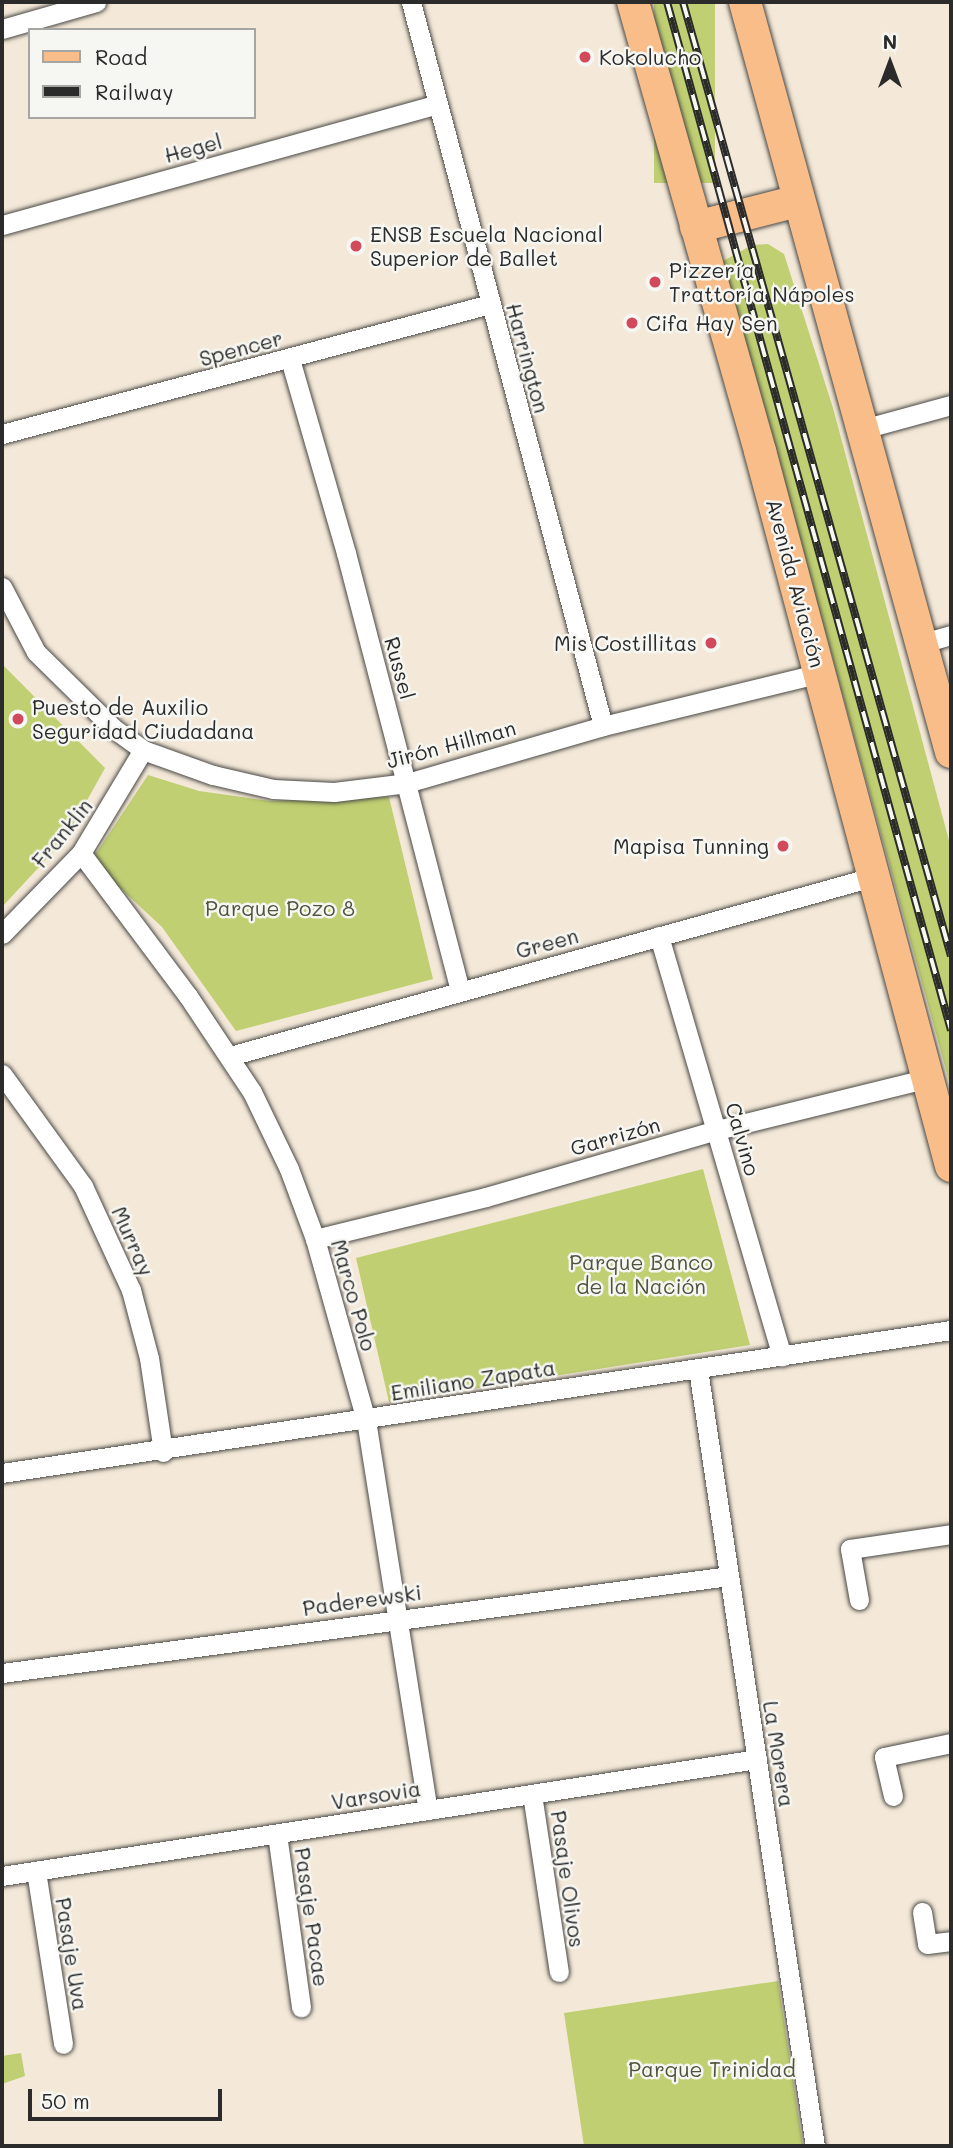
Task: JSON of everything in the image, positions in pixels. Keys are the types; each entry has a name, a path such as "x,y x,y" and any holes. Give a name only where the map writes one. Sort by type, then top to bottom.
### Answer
{"main road":[{"name":"Avenida Aviación","path":"633,2 876,876 951,1166"},
{"path":"745,2 863,429 937,639 951,752"},
{"path":"696,228 798,201"}],"street":[{"path":"2,29 96,2"},
{"name":"Harrington","path":"411,2 603,726"},
{"name":"Hegel","path":"2,225 438,104"},
{"name":"Spencer","path":"2,434 490,304"},
{"name":"Russel","path":"290,359 407,783 460,991"},
{"path":"863,429 951,405"},
{"name":"Jirón Hillman","path":"2,587 36,652 62,682 143,750 213,775 273,789 334,792 407,783 603,726 820,673"},
{"name":"Franklin","path":"2,934 80,853 143,750"},
{"name":"Marco Polo","path":"80,853 230,1056 289,1168 315,1239 366,1420 428,1810"},
{"name":"Green","path":"230,1056 876,876"},
{"name":"Calvino","path":"659,936 782,1356"},
{"name":"Murray","path":"2,1074 83,1186 131,1290 149,1358 163,1452"},
{"name":"Garrizón","path":"315,1239 486,1197 717,1130 928,1078"},
{"name":"Emiliano Zapata","path":"2,1473 163,1452 951,1330"},
{"name":"La Morera","path":"698,1369 815,2146"},
{"path":"859,1600 850,1549 951,1534"},
{"name":"Paderewski","path":"2,1673 398,1618 730,1576"},
{"path":"893,1796 884,1756 951,1743"},
{"name":"Varsovia","path":"2,1876 757,1759"},
{"name":"Pasaje Olivos","path":"532,1794 559,1972"},
{"name":"Pasaje Pacae","path":"277,1834 301,2007"},
{"name":"Pasaje Uva","path":"36,1871 63,2044"},
{"path":"922,1912 927,1944 951,1941"}],"green space":[{"path":"654,2 715,2 715,183 654,183"},
{"path":"768,244 784,254 833,408 951,848 951,1088 723,261 752,245"},
{"path":"2,664 105,768 66,838 2,907"},
{"name":"Parque Pozo 8","path":"148,775 199,791 271,801 389,797 433,979 236,1031 162,927 91,861"},
{"name":"Parque Banco de la Nación","path":"703,1169 750,1345 389,1402 356,1258"},
{"name":"Parque Trinidad","path":"778,1981 803,2146 584,2146 564,2013"},
{"path":"21,2053 25,2076 2,2084 2,2056"}],"railway":[{"path":"667,2 951,1030"},
{"path":"683,2 951,956"}],"place":[{"name":"Kokolucho","path":"585,57"},
{"name":"ENSB Escuela Nacional Superior de Ballet","path":"356,246"},
{"name":"Pizzería Trattoría Nápoles","path":"655,282"},
{"name":"Cifa Hay Sen","path":"632,323"},
{"name":"Mis Costillitas","path":"711,643"},
{"name":"Puesto de Auxilio Seguridad Ciudadana","path":"18,719"},
{"name":"Mapisa Tunning","path":"783,846"}]}
